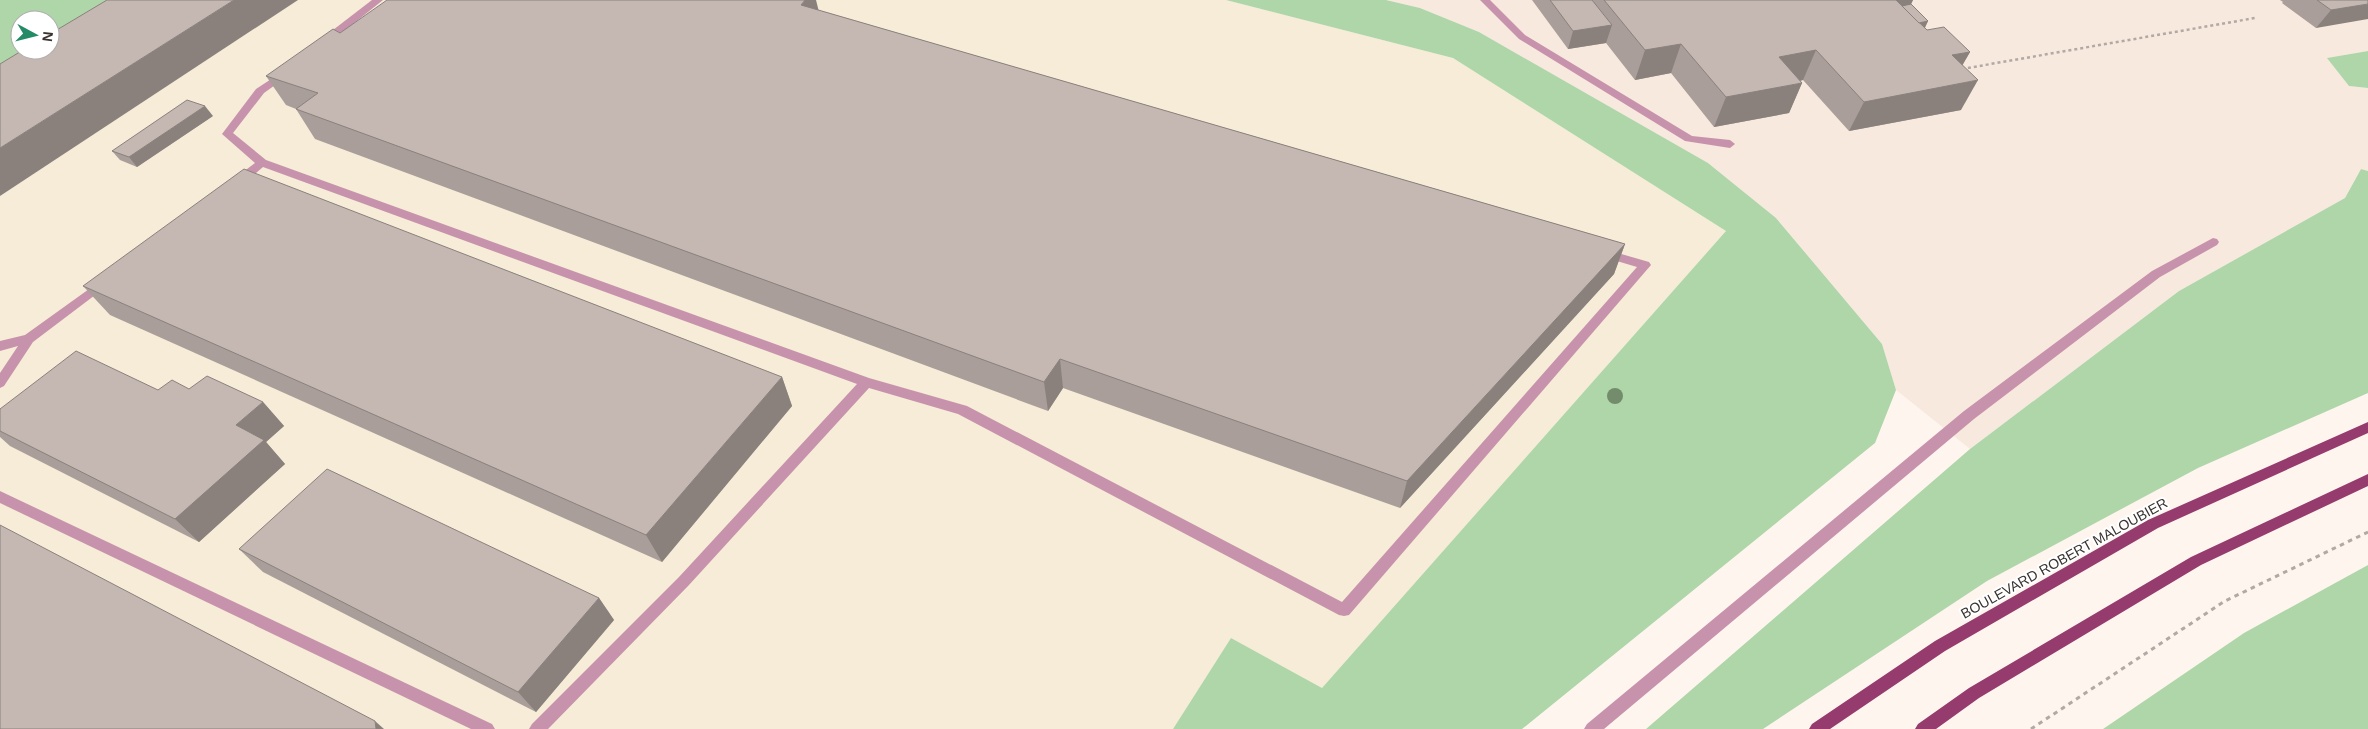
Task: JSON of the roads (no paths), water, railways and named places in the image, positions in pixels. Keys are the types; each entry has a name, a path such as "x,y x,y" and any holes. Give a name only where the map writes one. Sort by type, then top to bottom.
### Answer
{"main road":[{"name":"BOULEVARD ROBERT MALOUBIER","path":"1817,729 1940,646 2154,524 2368,427"},
{"path":"1923,729 1974,693 2196,561 2368,480"}],"lane":[{"path":"315,49 378,0"},
{"path":"1485,0 1522,37 1689,139 1730,144"},
{"path":"292,67 260,92 227,134 262,163 866,382 962,410 1344,610 1645,265 1588,248"},
{"path":"231,187 262,163"},
{"path":"1592,729 1969,415 2156,274 2212,242"},
{"path":"0,383 29,339 114,274"},
{"path":"0,346 29,339"},
{"path":"536,729 684,581 866,382"},
{"path":"0,496 487,729"}]}
